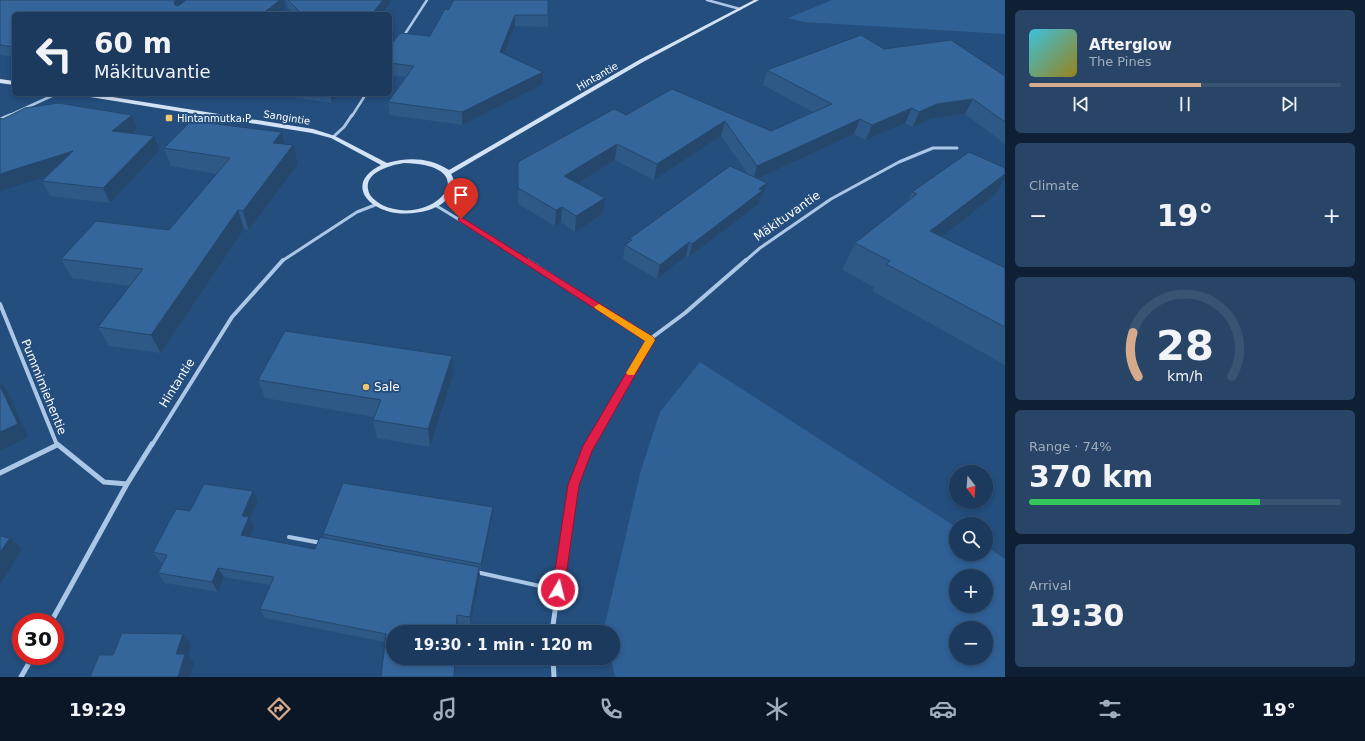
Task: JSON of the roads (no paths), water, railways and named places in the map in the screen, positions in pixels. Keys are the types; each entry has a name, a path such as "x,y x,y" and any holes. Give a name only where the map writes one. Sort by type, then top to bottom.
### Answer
{"street":[{"path":"403,37 427,0"},
{"path":"707,0 740,9"},
{"name":"Hintantie","path":"448,173 641,61 757,0"},
{"path":"0,81 12,83"},
{"path":"0,119 52,96"},
{"name":"Sangintie","path":"96,96 313,131 333,137 385,165"},
{"path":"333,137 344,127 365,96"},
{"name":"Mäkituvantie","path":"553,625 573,485 587,450 650,340 760,248 830,199 899,162 933,148 956,148"},
{"path":"404,161 419,161 439,166 448,173 452,181 451,190 446,197 435,205 419,210 403,212 388,210 375,205 365,194 364,185 366,180 374,172 385,165 404,161"},
{"name":"Hintantie","path":"57,613 127,484 232,317 284,259 357,212 375,205"},
{"path":"435,205 515,253 650,340"},
{"name":"Pummimiehentie","path":"0,304 57,445 104,482 127,484"},
{"path":"0,473 57,445"},
{"path":"22,677 28,665"},
{"path":"553,665 554,677"}],"lane":[{"path":"289,537 328,544"},
{"path":"472,572 526,582 558,590"}],"place":[{"name":"Hintanmutka P","path":"169,118"},
{"name":"Sale","path":"366,387"}]}
